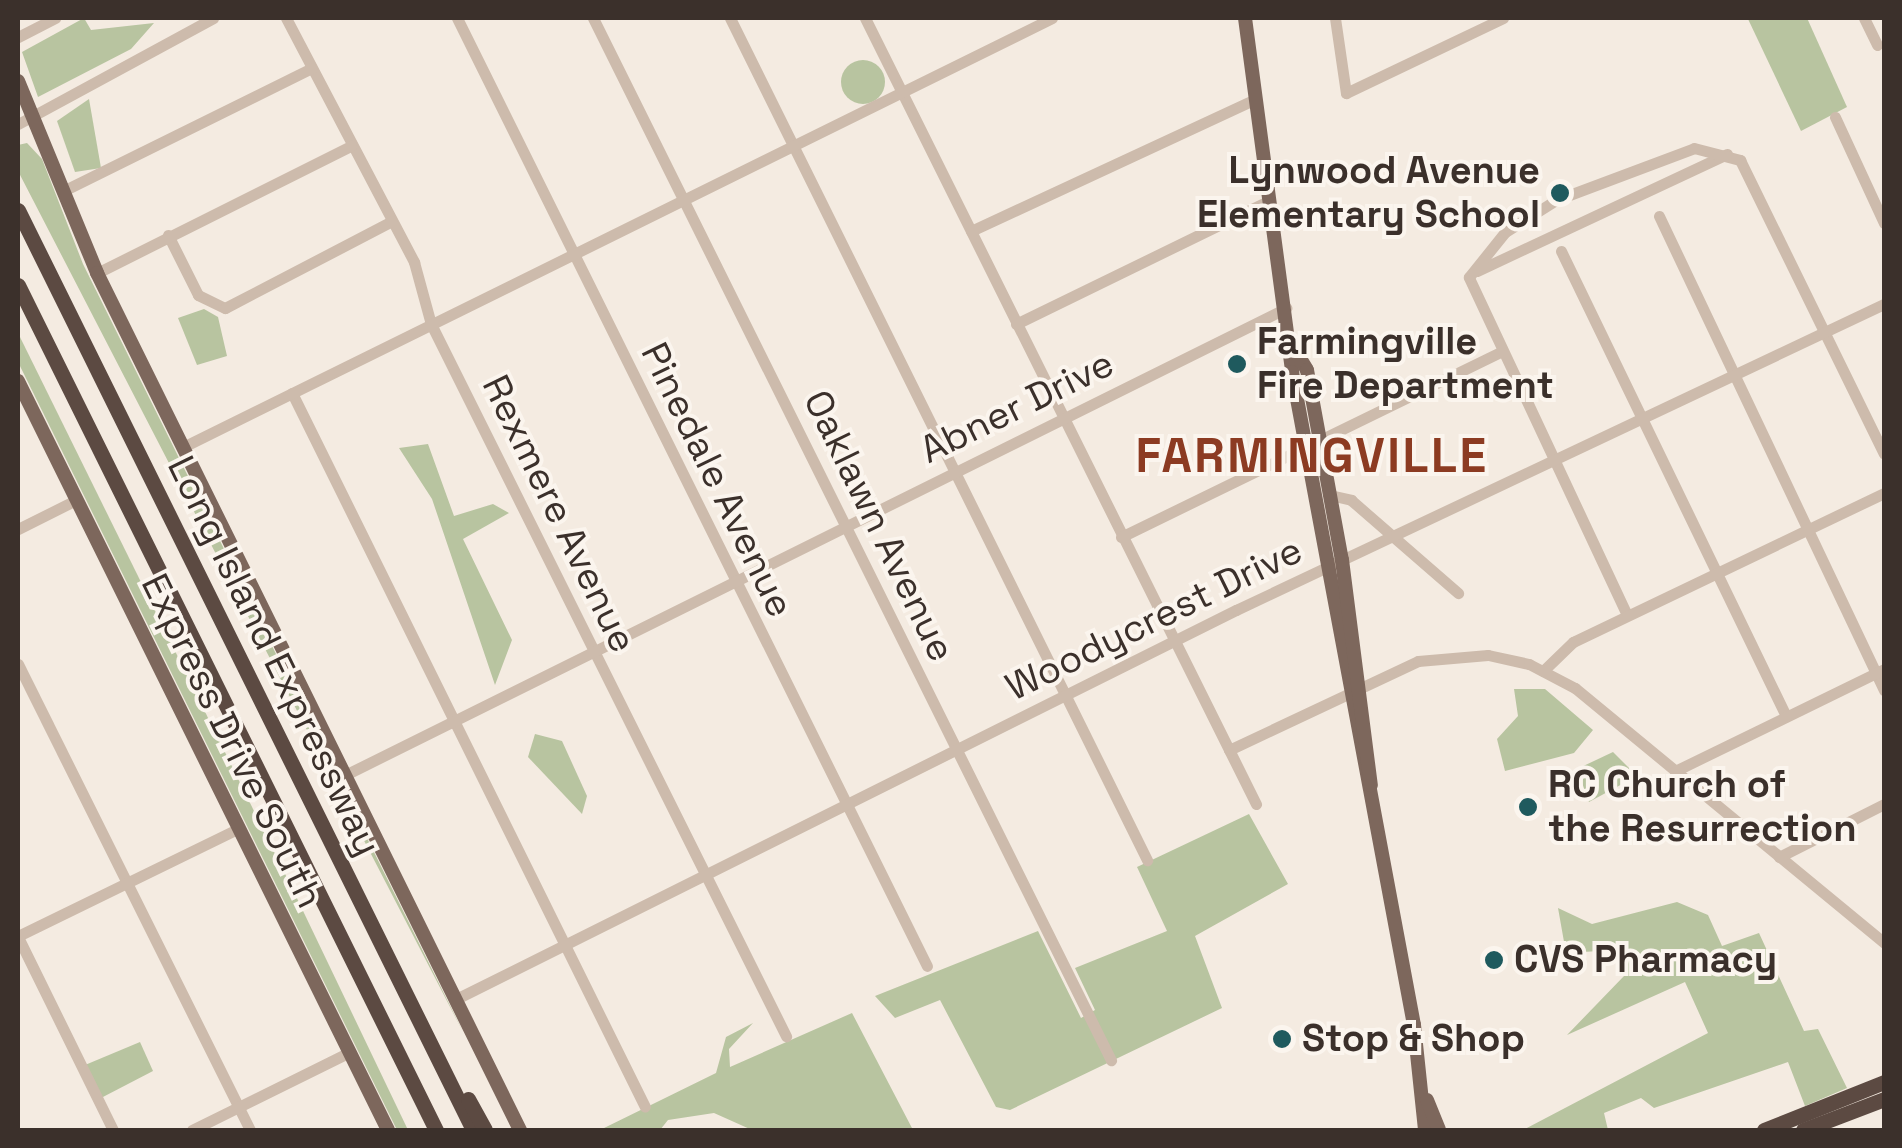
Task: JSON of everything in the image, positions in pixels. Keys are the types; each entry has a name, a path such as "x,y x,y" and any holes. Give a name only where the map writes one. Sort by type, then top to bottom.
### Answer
{"highway":[{"name":"Long Island Expressway","path":"18,210 473,1130"},
{"name":"Long Island Expressway","path":"18,285 436,1130"},
{"path":"413,1008 486,1130"},
{"path":"396,1050 428,1130"},
{"path":"1764,1130 1884,1082"},
{"path":"1803,1130 1884,1099"}],"main road":[{"path":"1245,18 1268,201 1313,440 1327,567 1355,688"},
{"path":"18,82 36,114 97,273 520,1130"},
{"name":"Express Drive South","path":"19,389 388,1130"},
{"path":"1313,440 1330,496 1342,560 1355,688 1425,1094 1425,1130"},
{"path":"1425,1094 1439,1130"}],"street":[{"path":"18,37 54,18"},
{"path":"18,124 213,18"},
{"name":"Rexmere Avenue","path":"286,18 392,221 431,324 786,1036"},
{"name":"Pinedale Avenue","path":"458,18 733,582 927,966"},
{"name":"Oaklawn Avenue","path":"593,18 1111,1060"},
{"path":"730,18 1147,860"},
{"path":"865,18 1256,804"},
{"path":"183,447 1052,18"},
{"path":"1335,18 1346,93 1503,18"},
{"path":"1864,18 1877,45"},
{"path":"65,190 312,68"},
{"path":"971,231 1255,98"},
{"path":"1835,117 1884,223"},
{"path":"97,273 350,146"},
{"path":"1469,278 1506,232 1556,200 1694,148 1726,154 1743,163 1884,454"},
{"path":"1469,278 1567,222 1726,154"},
{"path":"1016,324 1268,201"},
{"path":"1659,216 1807,530 1880,671 1884,690"},
{"path":"168,235 198,295 225,308 392,221"},
{"path":"1561,251 1786,716"},
{"path":"1469,278 1626,615"},
{"name":"Woodycrest Drive","path":"456,999 1327,567 1395,539 1884,304"},
{"name":"Abner Drive","path":"345,775 1286,308"},
{"path":"1121,536 1501,352"},
{"path":"292,393 646,1107"},
{"path":"1543,672 1563,648 1884,493"},
{"path":"1330,496 1351,500 1458,593"},
{"path":"18,529 76,500"},
{"path":"1228,750 1418,661 1509,658 1543,672 1675,771 1883,941"},
{"path":"18,664 250,1130"},
{"path":"1675,771 1880,671"},
{"path":"1779,857 1884,804"},
{"path":"113,1130 18,936 239,828"},
{"path":"192,1130 350,1052"}],"green space":[{"path":"84,18 91,30 154,23 131,49 38,97 22,52"},
{"path":"1807,18 1847,107 1801,131 1748,19"},
{"path":"863,60 879,66 885,82 879,98 863,104 847,98 841,82 847,66"},
{"path":"89,99 101,168 75,172 57,121"},
{"path":"27,143 42,159 83,264 463,1032 18,171 18,145"},
{"path":"204,309 218,317 227,356 197,365 178,318"},
{"path":"18,333 408,1130 397,1130 18,362"},
{"path":"428,444 454,516 493,504 509,513 463,539 512,640 495,685 432,499 399,448"},
{"path":"1514,689 1545,689 1593,730 1574,753 1505,771 1497,739 1518,716"},
{"path":"535,734 562,741 587,796 582,814 528,757"},
{"path":"1613,752 1637,776 1589,802 1577,769"},
{"path":"1249,814 1288,884 1195,936 1222,1008 1010,1110 996,1107 940,1000 895,1018 875,996 1038,931 1081,1018 1095,1010 1075,968 1167,931 1137,867"},
{"path":"1677,902 1708,915 1722,946 1759,933 1804,1031 1818,1029 1847,1088 1805,1106 1788,1062 1654,1108 1641,1098 1604,1113 1608,1130 1523,1130 1708,1033 1685,982 1567,1035 1624,976 1633,949 1566,953 1558,908 1592,924"},
{"path":"852,1013 913,1130 752,1130 714,1113 668,1120 660,1130 600,1130 716,1073 726,1037 753,1023 729,1049 730,1067"},
{"path":"140,1042 153,1071 101,1098 85,1065"}],"place":[{"name":"Lynwood Avenue Elementary School","path":"1560,193"},
{"name":"Farmingville Fire Department","path":"1237,364"},
{"name":"RC Church of the Resurrection","path":"1528,807"},
{"name":"CVS Pharmacy","path":"1494,960"},
{"name":"Stop & Shop","path":"1282,1039"}],"district":[{"name":"FARMINGVILLE","path":"1312,456"}]}
